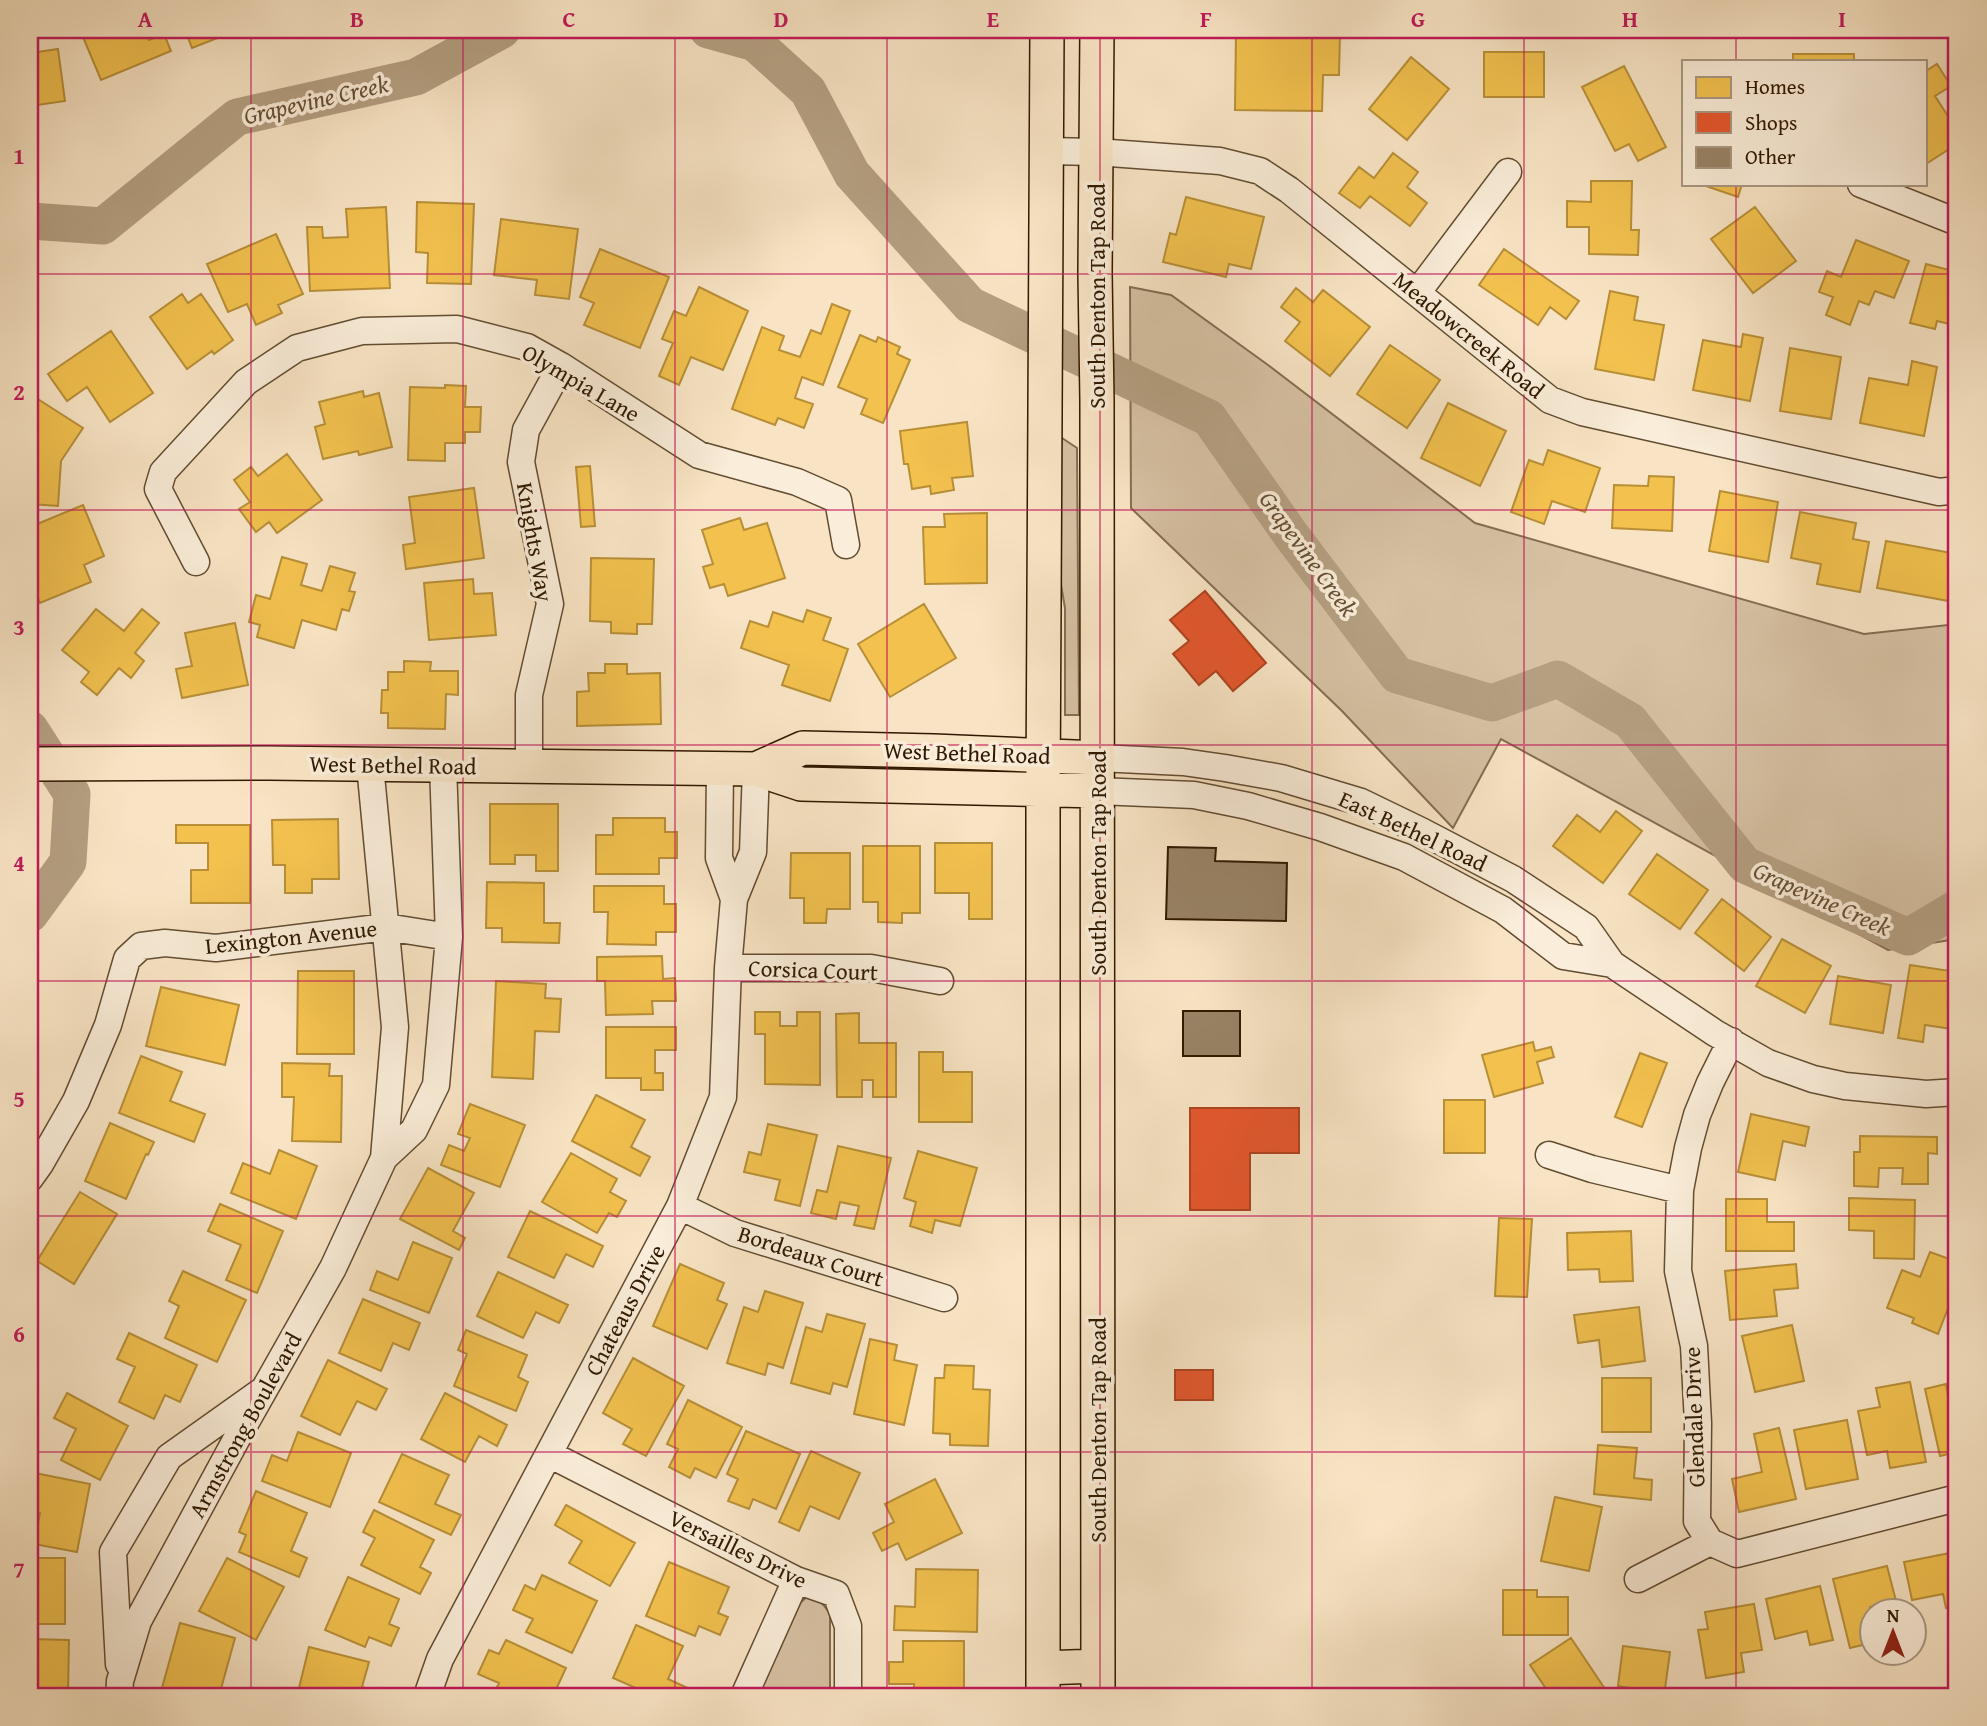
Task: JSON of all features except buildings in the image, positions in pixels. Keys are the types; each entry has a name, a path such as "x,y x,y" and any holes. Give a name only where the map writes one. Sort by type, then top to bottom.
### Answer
{"main road":[{"path":"1047,30 1043,756 1043,1682 1098,1681"},
{"name":"South Denton Tap Road","path":"1097,30 1098,1681"},
{"name":"West Bethel Road","path":"756,769 803,748 1098,758"},
{"name":"West Bethel Road","path":"30,764 269,762 756,769 801,784 1098,791"},
{"path":"1044,1299 1098,1299"}],"street":[{"name":"Meadowcreek Road","path":"1046,151 1220,161 1260,171 1289,190 1550,400 1582,412 1939,492 1957,490"},
{"path":"1417,293 1508,172"},
{"path":"1865,186 1957,222"},
{"name":"Olympia Lane","path":"196,562 159,489 163,472 246,382 297,348 362,331 457,330 527,347 699,455 797,482 838,500 846,545"},
{"name":"Knights Way","path":"529,766 529,695 550,604 520,462 526,430 561,366"},
{"name":"East Bethel Road","path":"1098,758 1183,762 1225,768 1281,778 1361,802 1513,879 1586,927 1612,964 1715,1033 1768,1063 1812,1079 1845,1086 1926,1094 1957,1092"},
{"name":"Armstrong Boulevard","path":"120,1688 138,1621 333,1268 384,1158 394,1027 370,765"},
{"name":"Armstrong Boulevard","path":"384,1158 414,1130 436,1085 449,937 443,765"},
{"name":"Chateaus Drive","path":"720,769 719,858 734,899"},
{"name":"Chateaus Drive","path":"427,1696 440,1659 680,1206 723,1097 728,968 734,899 753,852 756,769"},
{"name":"East Bethel Road","path":"1098,791 1194,795 1248,806 1320,827 1404,857 1503,910 1563,956 1612,964"},
{"name":"Lexington Avenue","path":"30,1178 76,1101 108,1025 127,959 141,946 165,943 216,948 386,927 449,937"},
{"name":"Corsica Court","path":"728,968 871,968 940,981"},
{"name":"Glendale Drive","path":"1710,1542 1697,1521 1698,1423 1693,1346 1678,1271 1680,1190 1697,1115 1731,1041"},
{"path":"1549,1155 1592,1169 1680,1190"},
{"name":"Bordeaux Court","path":"680,1206 735,1233 944,1298"},
{"path":"120,1688 113,1552 169,1457 266,1387"},
{"name":"Versailles Drive","path":"549,1454 796,1580 836,1594 848,1626 848,1696"},
{"path":"1638,1579 1710,1542 1737,1554 1957,1498"},
{"path":"744,1696 796,1580"}],"shaded area":[{"path":"1130,287 1171,295 1268,365 1475,523 1864,634 1957,624 1957,939 1888,950 1501,739 1453,828 1342,711 1131,508"},
{"path":"1059,436 1077,448 1079,715 1065,715 1065,608 1059,573"},
{"path":"808,1596 821,1602 830,1614 830,1696 752,1696 793,1609"}],"waterway":[{"name":"Grapevine Creek","path":"30,221 103,226 237,117 416,77 502,30"},
{"name":"Grapevine Creek","path":"708,30 755,43 808,91 852,174 970,305 1209,418 1291,535 1397,675 1492,703 1558,679 1630,721 1745,865 1908,937 1957,908"},
{"name":"Grapevine Creek","path":"30,729 72,794 68,862 30,914"}],"railway":[{"path":"1937,1696 1957,1691"}]}
